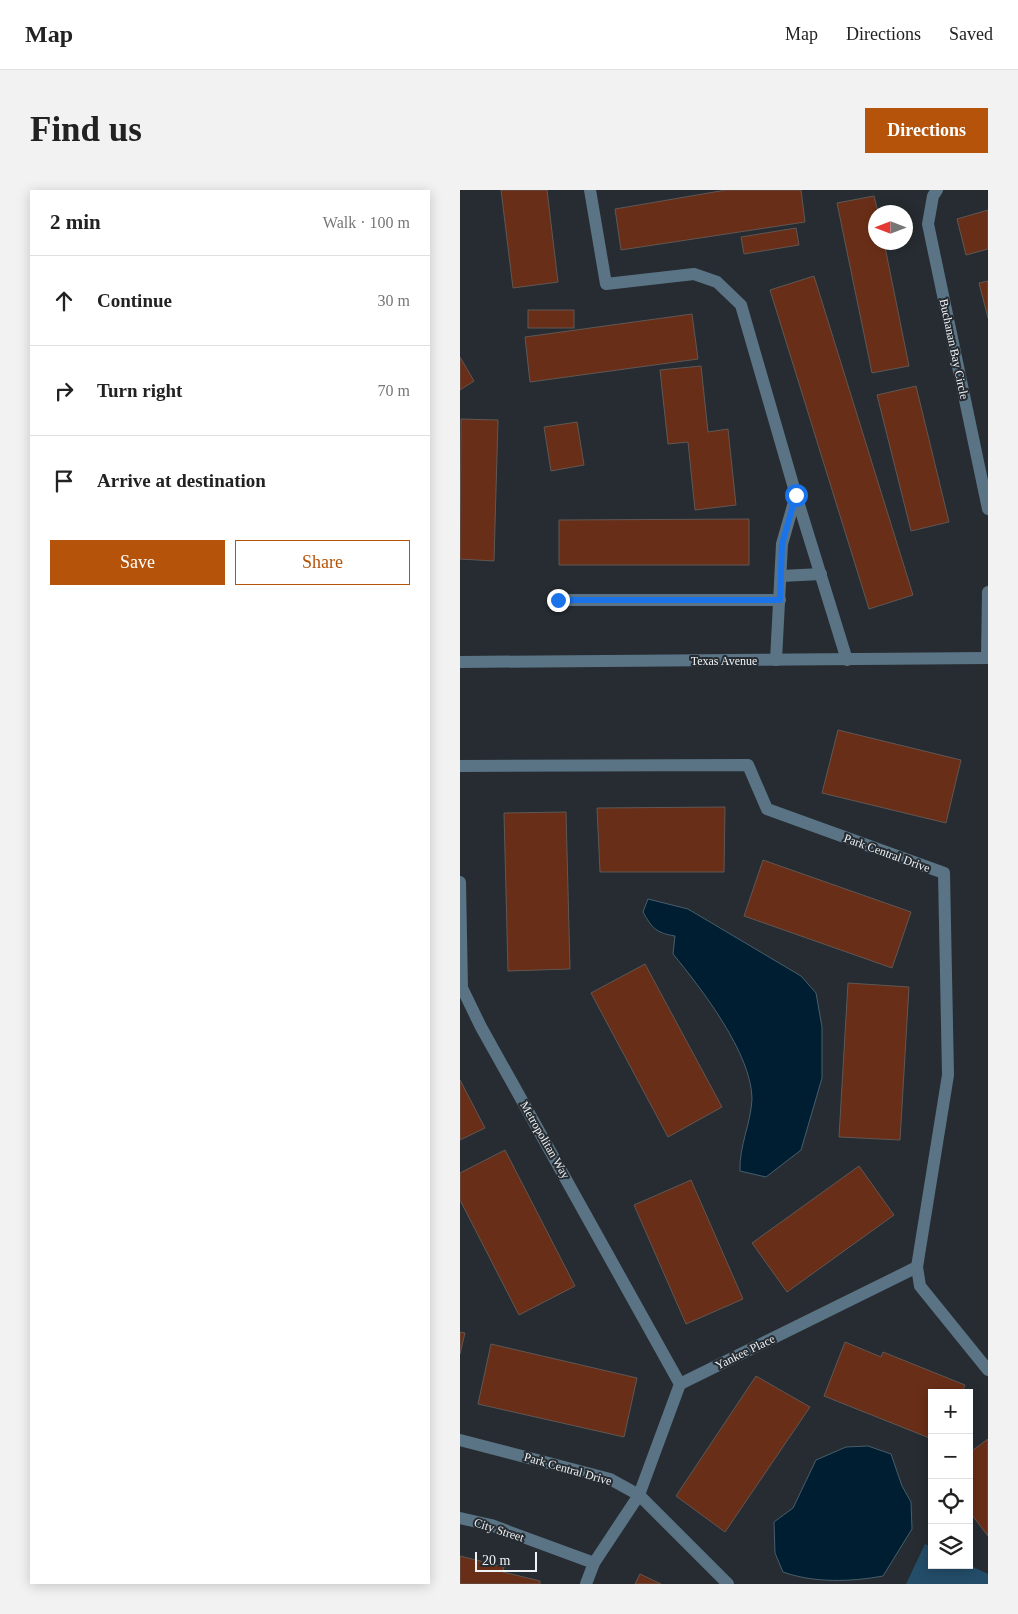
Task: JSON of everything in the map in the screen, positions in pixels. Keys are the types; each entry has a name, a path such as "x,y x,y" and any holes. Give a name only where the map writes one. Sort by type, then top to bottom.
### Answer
{"street":[{"path":"590,190 606,284 694,274 718,282 741,305 796,495 847,660"},
{"name":"Buchanan Bay Circle","path":"937,190 933,196 928,224 988,509"},
{"path":"776,660 782,576 782,544 796,495"},
{"path":"782,576 821,574"},
{"path":"987,658 988,592"},
{"path":"558,600 780,600"},
{"name":"Texas Avenue","path":"460,662 987,658"},
{"name":"Park Central Drive","path":"460,766 748,765 767,809 944,873 948,1075 917,1267 920,1286 988,1370"},
{"name":"Metropolitan Way","path":"460,882 462,988 481,1027 574,1189 680,1384"},
{"name":"Yankee Place","path":"680,1384 917,1267"},
{"path":"586,1584 594,1563 639,1495 680,1384"},
{"name":"Park Central Drive","path":"460,1440 610,1479 639,1495 728,1584"},
{"name":"City Street","path":"460,1518 491,1525 594,1563"}],"shaded area":[{"path":"648,899 688,909 801,976 816,993 822,1027 822,1078 801,1150 766,1177 740,1171 741,1153 750,1117 752,1099 750,1081 744,1062 723,1022 673,954 675,936 655,929 646,918 643,912"},
{"path":"868,1446 891,1454 902,1486 911,1502 912,1529 883,1576 820,1580 783,1572 775,1553 774,1522 793,1508 816,1460 846,1447"},
{"path":"925,1544 928,1545 928,1569 973,1569 973,1567 988,1574 988,1584 906,1584"}],"building":[{"path":"501,190 547,190 558,282 513,288"},
{"path":"726,190 801,190 805,222 621,250 615,209"},
{"path":"874,196 876,205 868,205 868,250 886,250 909,366 872,373 837,203"},
{"path":"988,210 988,249 966,255 957,219"},
{"path":"796,228 799,245 744,254 741,237"},
{"path":"814,276 913,595 869,609 770,290"},
{"path":"988,281 988,318 979,283"},
{"path":"528,310 574,310 574,328 528,328"},
{"path":"692,314 698,359 530,382 525,337"},
{"path":"460,357 474,381 460,390"},
{"path":"701,366 708,432 728,429 736,505 695,510 688,442 668,444 660,370"},
{"path":"916,386 949,522 911,531 877,395"},
{"path":"461,419 498,420 494,561 460,559"},
{"path":"577,422 584,465 551,471 544,427"},
{"path":"749,519 749,565 559,565 559,520"},
{"path":"838,730 961,760 946,823 822,793"},
{"path":"725,807 724,872 600,872 597,808"},
{"path":"566,812 570,969 508,971 504,813"},
{"path":"763,860 911,912 892,968 744,916"},
{"path":"645,964 722,1107 668,1137 591,993"},
{"path":"848,983 909,987 900,1140 839,1137"},
{"path":"460,1080 485,1128 460,1140"},
{"path":"505,1150 575,1286 519,1315 460,1200 460,1173"},
{"path":"859,1166 894,1215 787,1292 752,1243"},
{"path":"691,1180 743,1299 686,1324 634,1205"},
{"path":"460,1332 465,1333 460,1354"},
{"path":"845,1342 881,1357 883,1352 965,1385 964,1389 928,1389 928,1437 824,1396"},
{"path":"491,1344 637,1378 624,1437 478,1404"},
{"path":"756,1376 810,1407 725,1532 676,1496"},
{"path":"988,1439 988,1536 973,1516 973,1450"},
{"path":"460,1556 504,1567 503,1572 540,1581 540,1584 460,1584"},
{"path":"640,1574 661,1584 635,1584"}],"route":[{"path":"558,600 780,600 782,544 796,495"}]}
